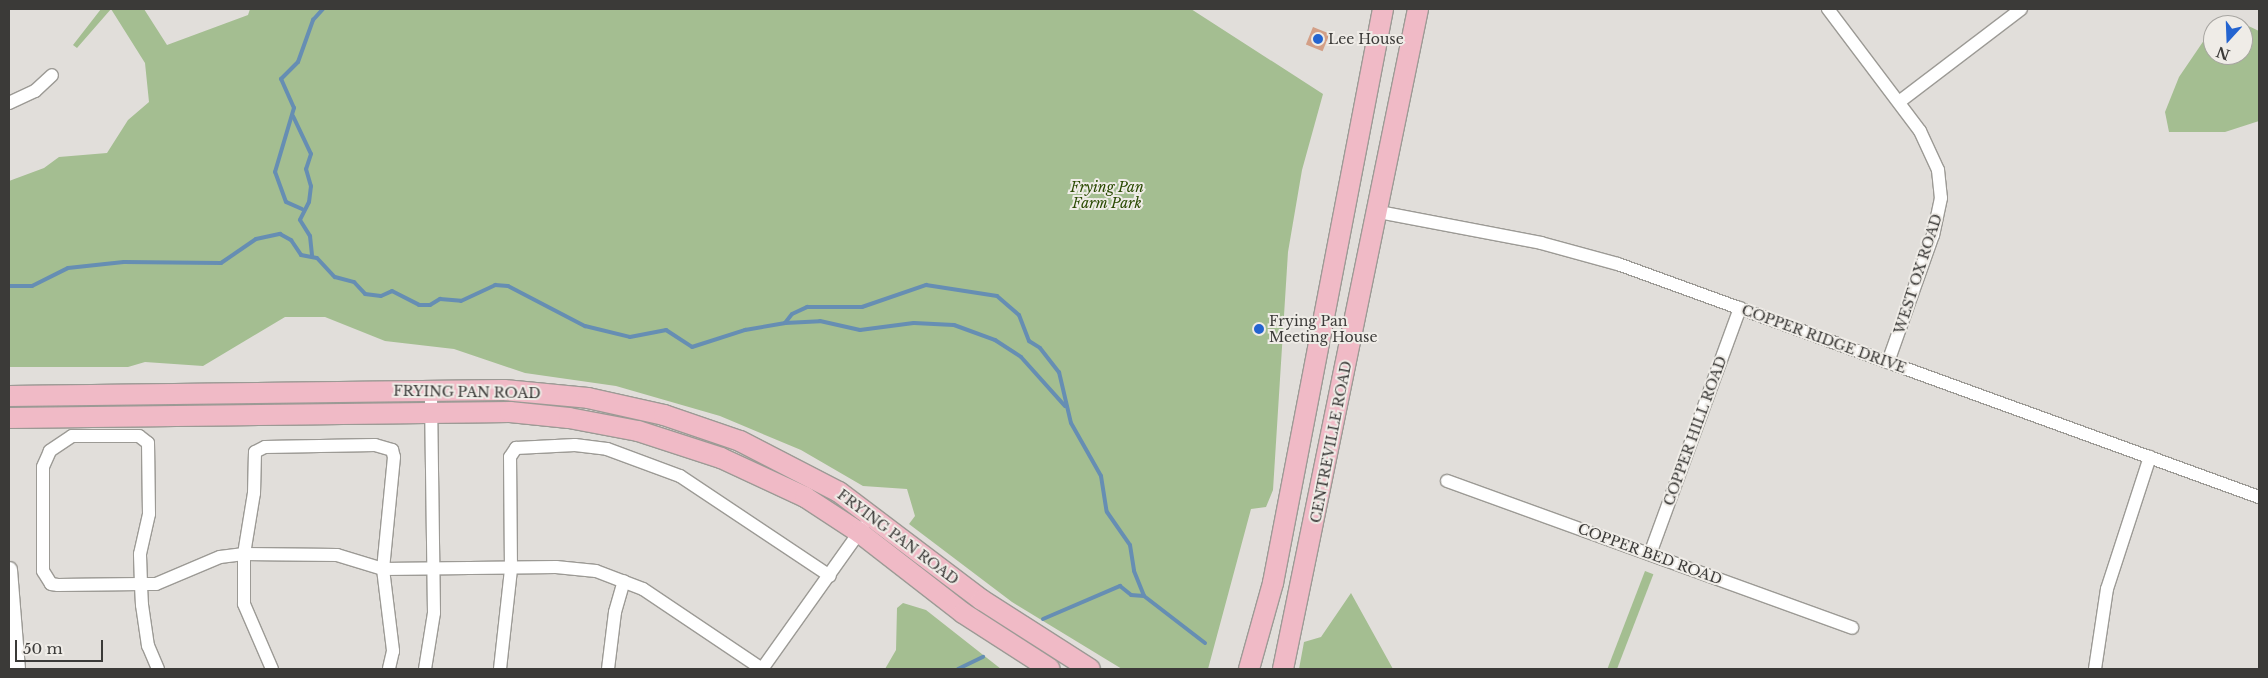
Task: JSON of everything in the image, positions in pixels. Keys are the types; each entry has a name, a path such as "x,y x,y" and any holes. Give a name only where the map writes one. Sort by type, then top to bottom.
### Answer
{"main road":[{"path":"1249,669 1276,566 1383,9"},
{"name":"CENTREVILLE ROAD","path":"1283,669 1379,212 1418,9"},
{"name":"FRYING PAN ROAD","path":"9,396 431,390 559,394 664,415 782,460 872,515 982,600 1090,669"},
{"name":"FRYING PAN ROAD","path":"9,418 431,412 541,414 638,431 764,475 860,533 963,613 1050,669"}],"street":[{"name":"WEST OX ROAD","path":"1828,9 1899,102 1931,150 1941,198 1933,235 1888,362"},
{"path":"1899,102 2021,9"},
{"path":"9,103 35,91 52,75"},
{"name":"COPPER RIDGE DRIVE","path":"1379,212 1568,250 1740,308 2259,497"},
{"name":"COPPER HILL ROAD","path":"1650,554 1740,308"},
{"path":"425,669 433,634 434,570 431,390"},
{"path":"158,669 143,626 141,584 141,545 149,514 148,443 130,435 72,436 60,442 50,451 43,467 45,578 58,585 141,584 165,582 220,557 244,554 338,555 383,569 511,570 556,567 596,571 643,589 762,669 872,515"},
{"path":"500,669 511,570 510,457 516,448 524,446 575,445 607,449 680,476 830,576"},
{"path":"272,669 244,604 244,554 254,494 254,458 260,449 384,446 392,450 394,457 383,569 393,651 389,669"},
{"path":"2095,669 2107,589 2150,457"},
{"name":"COPPER BED ROAD","path":"1447,480 1852,628"},
{"path":"9,570 17,669"},
{"path":"608,669 615,612 624,581"}],"green space":[{"path":"101,9 111,9 77,48 73,45"},
{"name":"Frying Pan Farm Park","path":"111,9 144,9 167,45 248,15 250,9 1191,9 1323,94 1302,170 1288,252 1273,490 1266,507 1251,509 1208,669 1122,669 1012,602 909,524 915,516 907,489 863,486 801,450 720,416 616,386 525,373 454,349 385,341 325,317 285,317 203,366 145,362 128,367 9,367 9,181 44,168 59,157 107,153 128,120 149,102 145,63"},
{"path":"2253,28 2259,31 2259,121 2225,132 2169,132 2165,112 2179,77 2203,42 2203,65 2253,65"},
{"path":"1645,571 1653,574 1617,669 1608,668"},
{"path":"1351,593 1393,669 1299,669 1304,642 1321,637"},
{"path":"903,603 926,610 1001,669 885,669 896,650 897,608"}],"building":[{"name":"Lee House","path":"1313,27 1330,34 1323,51 1306,45"}],"waterway":[{"path":"302,209 286,202 275,172 294,108 281,79 298,62 313,20 323,9"},
{"path":"293,116 311,154 306,169 311,186 309,202 300,220 310,236 312,256"},
{"path":"9,286 32,286 68,268 124,262 221,263 256,239 280,234 291,240 301,255 317,258 335,277 354,282 365,294 381,296 392,291 419,305 430,305 440,299 461,301 495,285 508,286 585,326 630,337 666,330 692,347 745,330 785,323 792,314 807,307 862,307 926,285 997,296 1019,315 1029,341 1040,348 1059,372 1071,423 1101,476 1107,512 1130,545 1134,571 1144,596 1205,643"},
{"path":"785,323 820,321 860,330 914,323 954,325 995,340 1021,357 1065,406"},
{"path":"1043,619 1120,586 1131,595 1144,596"},
{"path":"958,669 983,657"}],"place":[{"name":"Lee House","path":"1318,39"},
{"name":"Frying Pan Meeting House","path":"1259,329"}]}
